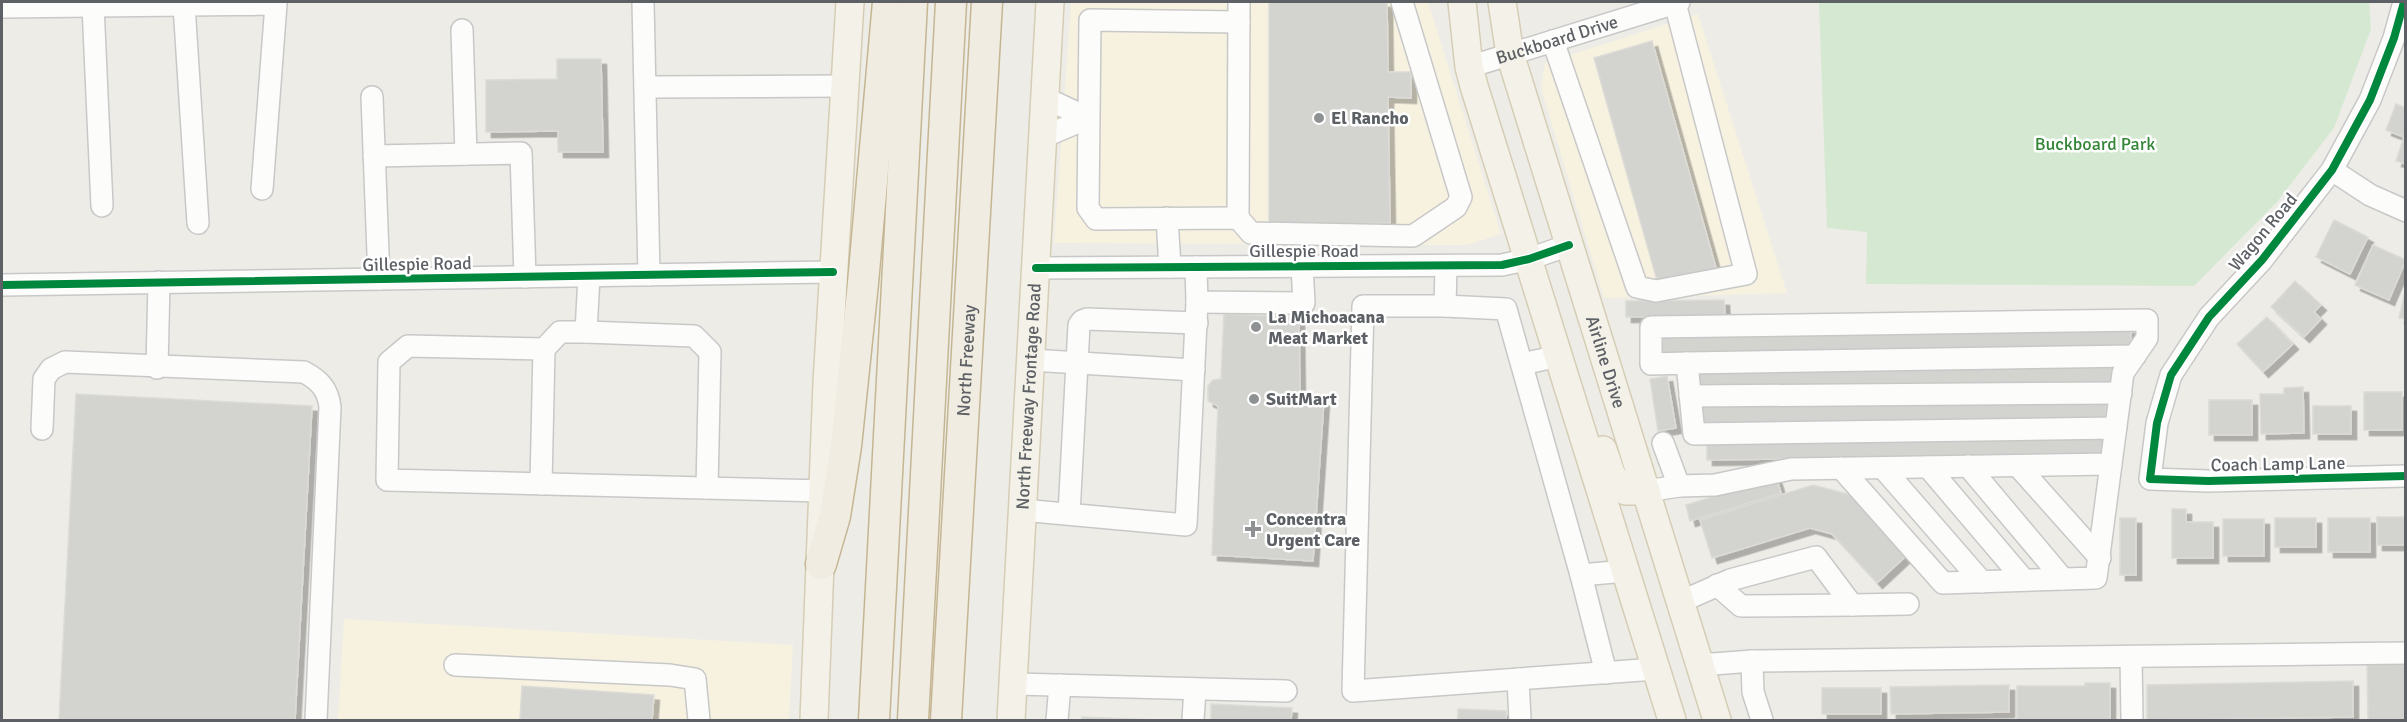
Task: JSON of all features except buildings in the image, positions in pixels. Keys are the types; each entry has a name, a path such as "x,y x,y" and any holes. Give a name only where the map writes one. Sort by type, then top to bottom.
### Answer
{"highway":[{"path":"821,564 835,516 846,446 888,2"},
{"path":"874,720 912,2"},
{"name":"North Freeway","path":"913,720 951,2"},
{"name":"North Freeway","path":"946,720 987,2"}],"main road":[{"path":"814,720 833,272 850,2"},
{"name":"North Freeway Frontage Road","path":"1011,720 1050,2"},
{"path":"1462,2 1469,68 1672,720"},
{"name":"Airline Drive","path":"1502,2 1510,54 1717,720"},
{"path":"1582,432 1601,444 1612,476 1626,491 1646,491"},
{"path":"1639,616 1680,602"}],"street":[{"path":"643,2 649,275"},
{"path":"1238,218 1096,219 1092,215 1088,208 1090,20 1239,12 1238,218 1251,233 1413,236 1456,207 1461,197 1402,2"},
{"path":"1553,41 1637,287 1656,291 1746,274 1677,2"},
{"name":"Buckboard Drive","path":"1469,68 1677,2"},
{"name":"Wagon Road","path":"2150,478 2157,423 2171,375 2209,317 2262,260 2332,170 2370,100 2394,38 2404,2"},
{"path":"2,7 276,4 262,189"},
{"path":"184,5 198,223"},
{"path":"93,6 102,206"},
{"path":"462,30 466,154"},
{"path":"645,87 844,86"},
{"path":"372,97 379,279"},
{"path":"1045,98 1089,118"},
{"path":"1042,137 1089,118"},
{"path":"374,156 521,153 525,277"},
{"path":"2332,170 2370,195 2406,211"},
{"path":"1167,218 1170,267"},
{"path":"1413,236 1413,266"},
{"name":"Gillespie Road","path":"1036,268 1502,265 1529,259 1569,245"},
{"path":"1069,514 1079,325 1082,321 1305,303 1302,266"},
{"path":"1444,306 1446,266"},
{"path":"1022,510 1186,525 1197,313 1196,267"},
{"name":"Gillespie Road","path":"2,285 833,272"},
{"path":"586,332 589,276"},
{"path":"157,368 159,282"},
{"path":"1606,673 1581,574 1506,309 1363,306 1353,691 1606,673 1656,669"},
{"path":"1841,468 1943,583 2096,578 2123,373 2135,356 2147,338 2147,320 1651,327 1651,364 2135,356"},
{"path":"541,484 544,349 560,332 586,332 694,336 710,352 707,488"},
{"path":"544,349 408,346 389,362 387,480 823,491"},
{"path":"1522,364 1559,356"},
{"path":"1030,360 1194,370"},
{"path":"42,429 44,379 51,369 65,362 157,368 304,372 322,384 329,399 316,720"},
{"path":"1687,363 1694,434 2116,428"},
{"path":"1690,396 2121,393"},
{"path":"1663,443 1679,486"},
{"path":"1646,491 1715,484 1791,469 2111,464"},
{"path":"1968,466 2063,579"},
{"path":"2018,466 2100,558"},
{"path":"1928,467 2024,580"},
{"path":"1883,468 1982,582"},
{"name":"Coach Lamp Lane","path":"2150,478 2208,480 2406,476"},
{"path":"1680,602 1730,580 1816,557 1852,605"},
{"path":"1581,574 1625,571"},
{"path":"1716,585 1742,606 1908,604"},
{"path":"1700,665 1752,661 2406,653"},
{"path":"2131,657 2132,720"},
{"path":"1752,661 1753,692 1762,720"},
{"path":"456,664 670,675 695,679 699,720"},
{"path":"1518,679 1520,720"},
{"path":"1013,684 1286,691"},
{"path":"1057,720 1060,685"},
{"path":"1192,720 1195,689"}],"shaded area":[{"path":"1071,2 1428,2 1501,234 1467,245 1054,243"},
{"path":"1698,14 1787,293 1604,298 1541,88 1545,63"},
{"path":"344,619 793,645 789,720 338,720"}],"green space":[{"name":"Buckboard Park","path":"1819,2 2369,2 2371,29 2334,128 2277,202 2194,286 1866,284 1867,232 1827,228"}],"cycle path":[{"path":"2404,2 2394,38 2370,100 2332,170 2262,260 2209,317 2171,375 2157,423 2150,479 2208,481 2406,476"},
{"path":"1036,268 1502,265 1529,259 1569,245"},
{"path":"2,285 833,272"}],"place":[{"name":"El Rancho","path":"1319,118"},
{"name":"La Michoacana Meat Market","path":"1256,327"},
{"name":"SuitMart","path":"1254,399"},
{"name":"Concentra Urgent Care","path":"1253,529"}]}
